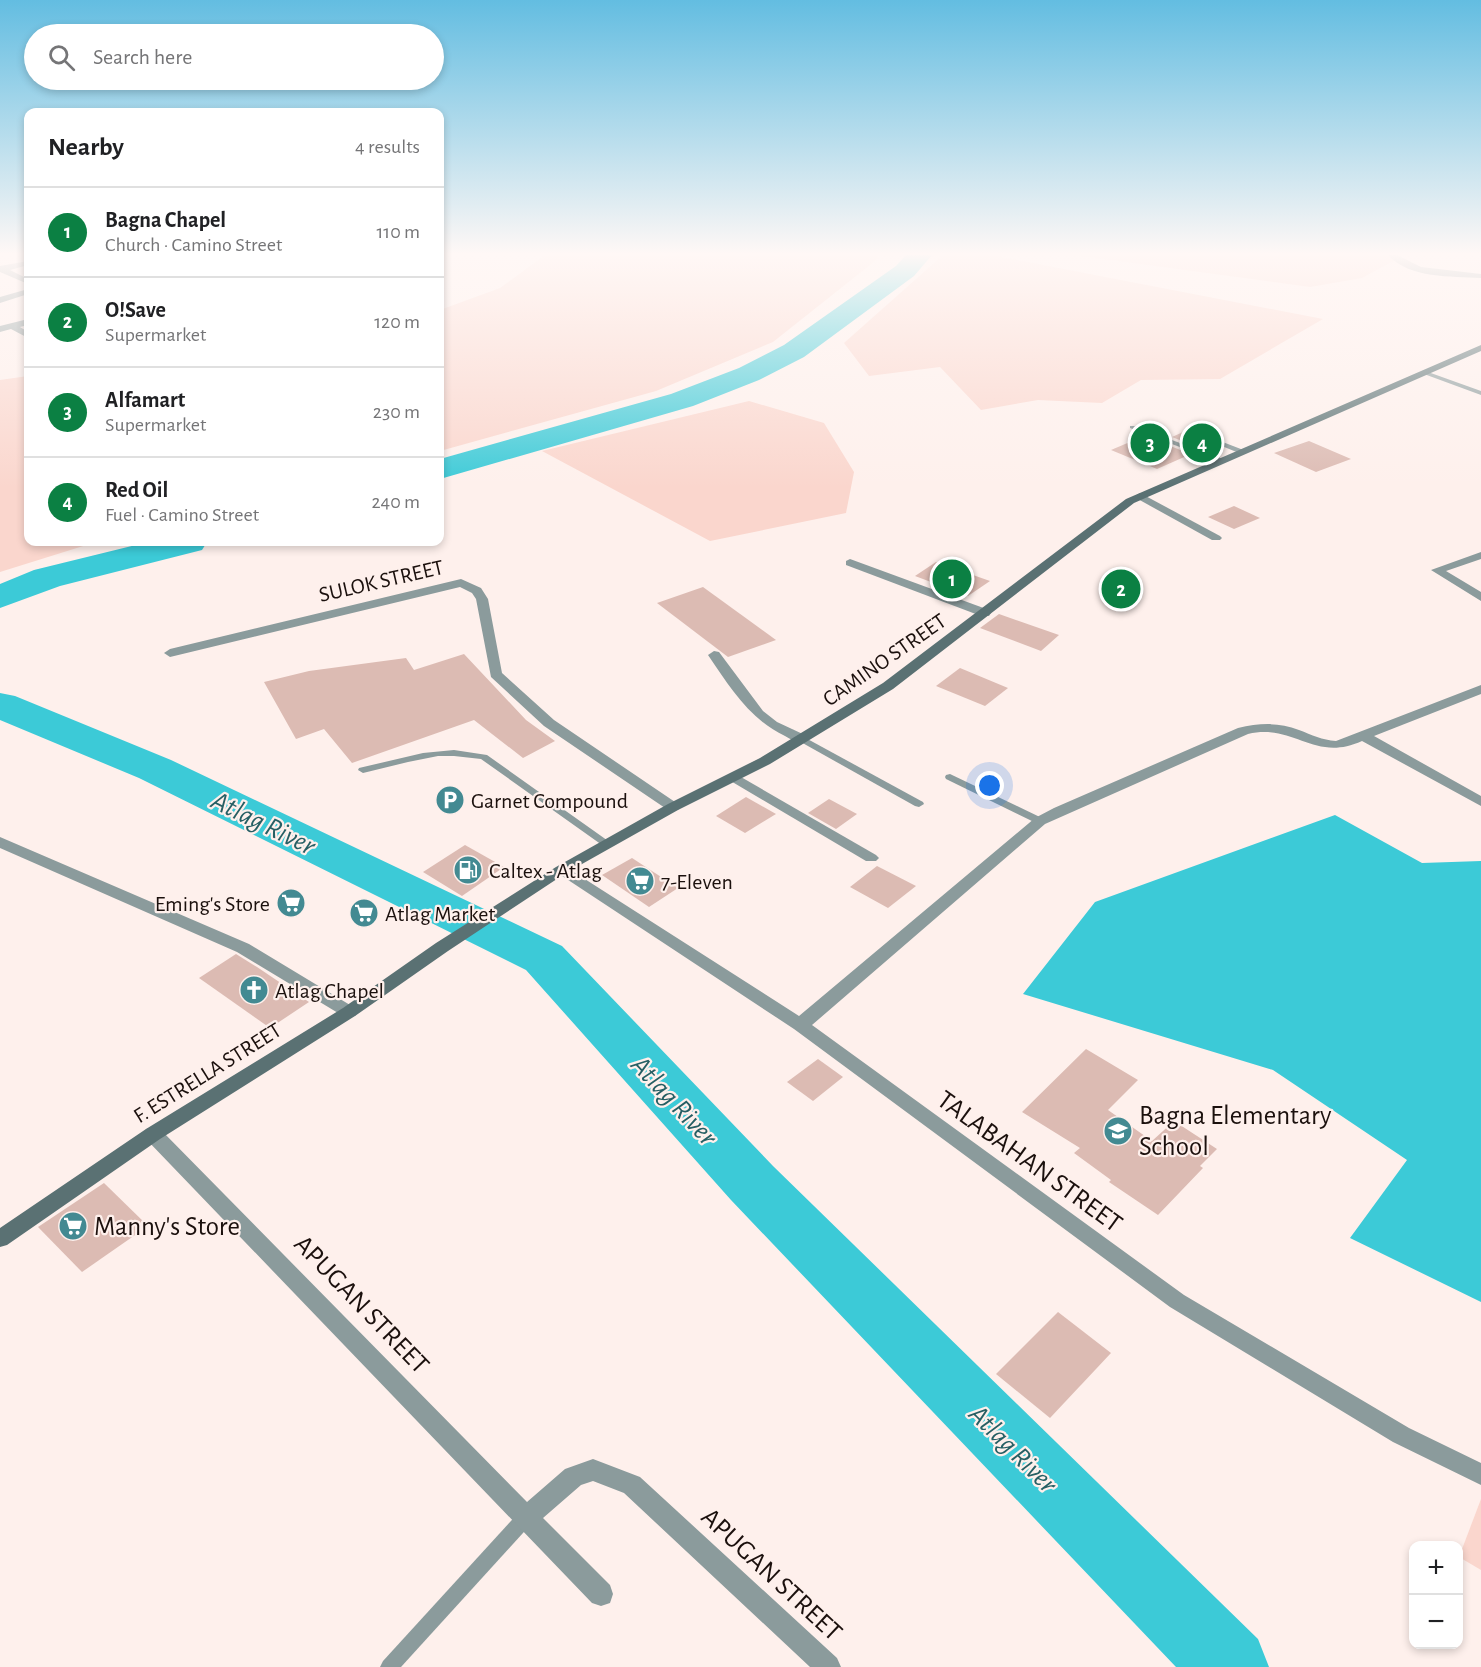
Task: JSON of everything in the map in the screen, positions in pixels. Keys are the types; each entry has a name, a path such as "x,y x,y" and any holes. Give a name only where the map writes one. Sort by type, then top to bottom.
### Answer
{"main road":[{"name":"CAMINO STREET","path":"501,909 606,843 734,777 802,739 888,686 1130,501 1481,348"},
{"name":"F. ESTRELLA STREET","path":"0,1239 153,1134 349,1012 501,909"}],"street":[{"path":"1140,496 1216,538"},
{"path":"1481,555 1437,570 1481,597"},
{"path":"850,563 985,613"},
{"name":"SULOK STREET","path":"170,653 461,583 477,591 482,599 495,674 549,723 673,807"},
{"path":"714,655 758,714 772,725 802,739"},
{"path":"800,1025 1040,821 1243,731 1269,727 1326,746 1347,745 1363,736 1477,695"},
{"path":"1363,736 1481,802"},
{"path":"734,777 871,858"},
{"path":"0,842 243,948 349,1012"},
{"name":"TALABAHAN STREET","path":"561,870 800,1025 1177,1301 1401,1435 1481,1473"},
{"name":"APUGAN STREET","path":"153,1134 528,1516 601,1594"},
{"name":"APUGAN STREET","path":"528,1516 573,1477 593,1470 632,1485 828,1667"}],"lane":[{"path":"1426,373 1481,393"},
{"path":"1132,426 1222,460"},
{"path":"1187,430 1242,451"},
{"path":"802,739 920,804"},
{"path":"363,770 456,751 477,755 492,763 606,843"},
{"path":"950,777 1040,821"},
{"path":"389,1667 528,1516"}],"shaded area":[{"path":"444,333 785,333 773,342 656,391 444,450"},
{"path":"855,333 1299,333 1220,379 1141,380 1102,403 1038,400 981,410 940,367 869,376 844,343"},
{"path":"24,377 24,546 83,546 0,572 0,380"},
{"path":"749,401 824,423 854,472 846,513 710,541 542,451"},
{"path":"1481,1499 1481,1570 1463,1559 1463,1546"}],"water":[{"path":"1335,815 1422,863 1481,861 1481,1302 1350,1238 1407,1160 1273,1070 1023,994 1095,902"}],"building":[{"path":"1183,432 1211,444 1202,449 1172,437"},
{"path":"1144,436 1191,454 1157,469 1111,450"},
{"path":"1309,441 1351,459 1316,472 1274,453"},
{"path":"1234,506 1260,518 1234,529 1208,517"},
{"path":"936,562 990,581 968,596 915,576"},
{"path":"703,587 776,640 728,657 657,603"},
{"path":"999,614 1059,635 1041,651 980,628"},
{"path":"464,654 526,720 555,741 523,758 474,720 352,763 324,729 296,739 264,682 309,671 406,658 414,670"},
{"path":"960,668 1008,688 985,706 936,686"},
{"path":"746,797 776,814 745,833 716,816"},
{"path":"829,799 857,814 836,829 808,813"},
{"path":"465,845 504,867 462,896 423,872"},
{"name":"7-Eleven","path":"632,858 678,888 649,907 602,875"},
{"path":"877,866 916,886 888,908 850,887"},
{"name":"Atlag Chapel","path":"236,954 309,1002 270,1028 199,978"},
{"name":"Bagna Elementary School","path":"1086,1049 1138,1080 1108,1110 1152,1141 1174,1121 1217,1149 1200,1166 1203,1168 1158,1215 1109,1182 1111,1180 1074,1153 1080,1148 1022,1112"},
{"path":"818,1059 843,1077 813,1101 787,1082"},
{"path":"104,1183 148,1226 82,1272 38,1227"},
{"path":"1058,1312 1111,1353 1050,1418 996,1374"}],"waterway":[{"path":"444,468 682,400 749,374 794,351 819,333"},
{"path":"0,597 47,578 173,546"},
{"name":"Atlag River","path":"0,705 155,769 544,958 752,1183 1230,1667"}],"place":[{"name":"Alfamart","path":"1150,443"},
{"name":"Red Oil","path":"1202,443"},
{"name":"Bagna Chapel","path":"952,579"},
{"name":"O!Save","path":"1121,589"},
{"name":"Garnet Compound","path":"450,800"},
{"name":"Caltex - Atlag","path":"468,870"},
{"name":"7-Eleven","path":"640,881"},
{"name":"Eming's Store","path":"291,903"},
{"name":"Atlag Market","path":"364,913"},
{"name":"Atlag Chapel","path":"254,990"},
{"name":"Bagna Elementary School","path":"1118,1131"},
{"name":"Manny's Store","path":"73,1226"}]}
